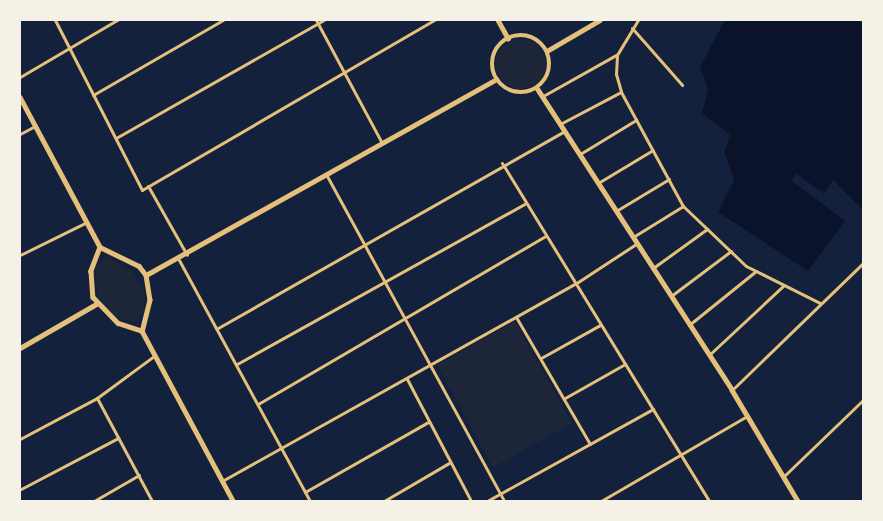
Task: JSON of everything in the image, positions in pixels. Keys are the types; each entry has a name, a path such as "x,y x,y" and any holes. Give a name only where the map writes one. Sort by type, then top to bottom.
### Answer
{"street":[{"path":"54,20 142,190 434,20"},
{"path":"20,77 117,20"},
{"path":"93,95 223,20"},
{"path":"116,138 316,22 324,20"},
{"path":"498,20 508,38"},
{"path":"547,51 600,20"},
{"path":"543,96 616,55 638,20"},
{"path":"316,22 382,144"},
{"path":"632,28 637,28 682,85"},
{"path":"530,36 547,51 549,71 538,88 512,92 496,79 494,53 508,38 530,36"},
{"path":"616,55 621,92 684,206 730,251 756,271 820,303"},
{"path":"146,275 179,260 496,79"},
{"path":"538,88 632,238 732,390 798,501"},
{"path":"560,124 621,92"},
{"path":"20,97 100,246 139,266 146,275 150,300 142,331 233,501"},
{"path":"580,154 636,120"},
{"path":"20,134 36,126"},
{"path":"218,328 363,242 565,131"},
{"path":"598,183 653,150"},
{"path":"502,164 709,501"},
{"path":"327,176 504,501"},
{"path":"616,211 669,179"},
{"path":"148,186 187,255"},
{"path":"237,364 387,285 526,203"},
{"path":"632,238 684,206"},
{"path":"20,255 87,222"},
{"path":"652,269 707,229"},
{"path":"258,404 407,320 546,236"},
{"path":"222,481 575,284 636,244"},
{"path":"100,246 91,271 98,304 118,323 142,331"},
{"path":"670,296 730,251"},
{"path":"179,260 218,328 310,501"},
{"path":"732,390 863,263"},
{"path":"689,325 756,271"},
{"path":"709,355 784,286"},
{"path":"20,348 98,304"},
{"path":"516,317 565,398 590,444"},
{"path":"541,358 600,325"},
{"path":"20,439 96,398 154,356"},
{"path":"565,398 625,364"},
{"path":"407,379 449,463 471,501"},
{"path":"96,398 152,501"},
{"path":"783,477 863,400"},
{"path":"487,501 653,409"},
{"path":"601,501 683,457 747,416"},
{"path":"305,492 428,422"},
{"path":"21,489 118,438"},
{"path":"384,501 449,463"},
{"path":"94,501 139,476"}],"shaded area":[{"path":"725,20 863,20 863,210 833,180 824,194 796,173 792,181 845,221 808,271 718,212 734,180 724,152 730,135 702,113 708,89 700,67"},
{"path":"516,39 526,39 539,46 546,59 546,69 539,82 526,89 516,89 507,85 500,78 496,69 496,59 500,50 507,43"},
{"path":"106,256 132,271 145,293 143,313 133,323 113,316 97,294 94,268"},
{"path":"515,321 572,424 493,467 437,365"}]}
